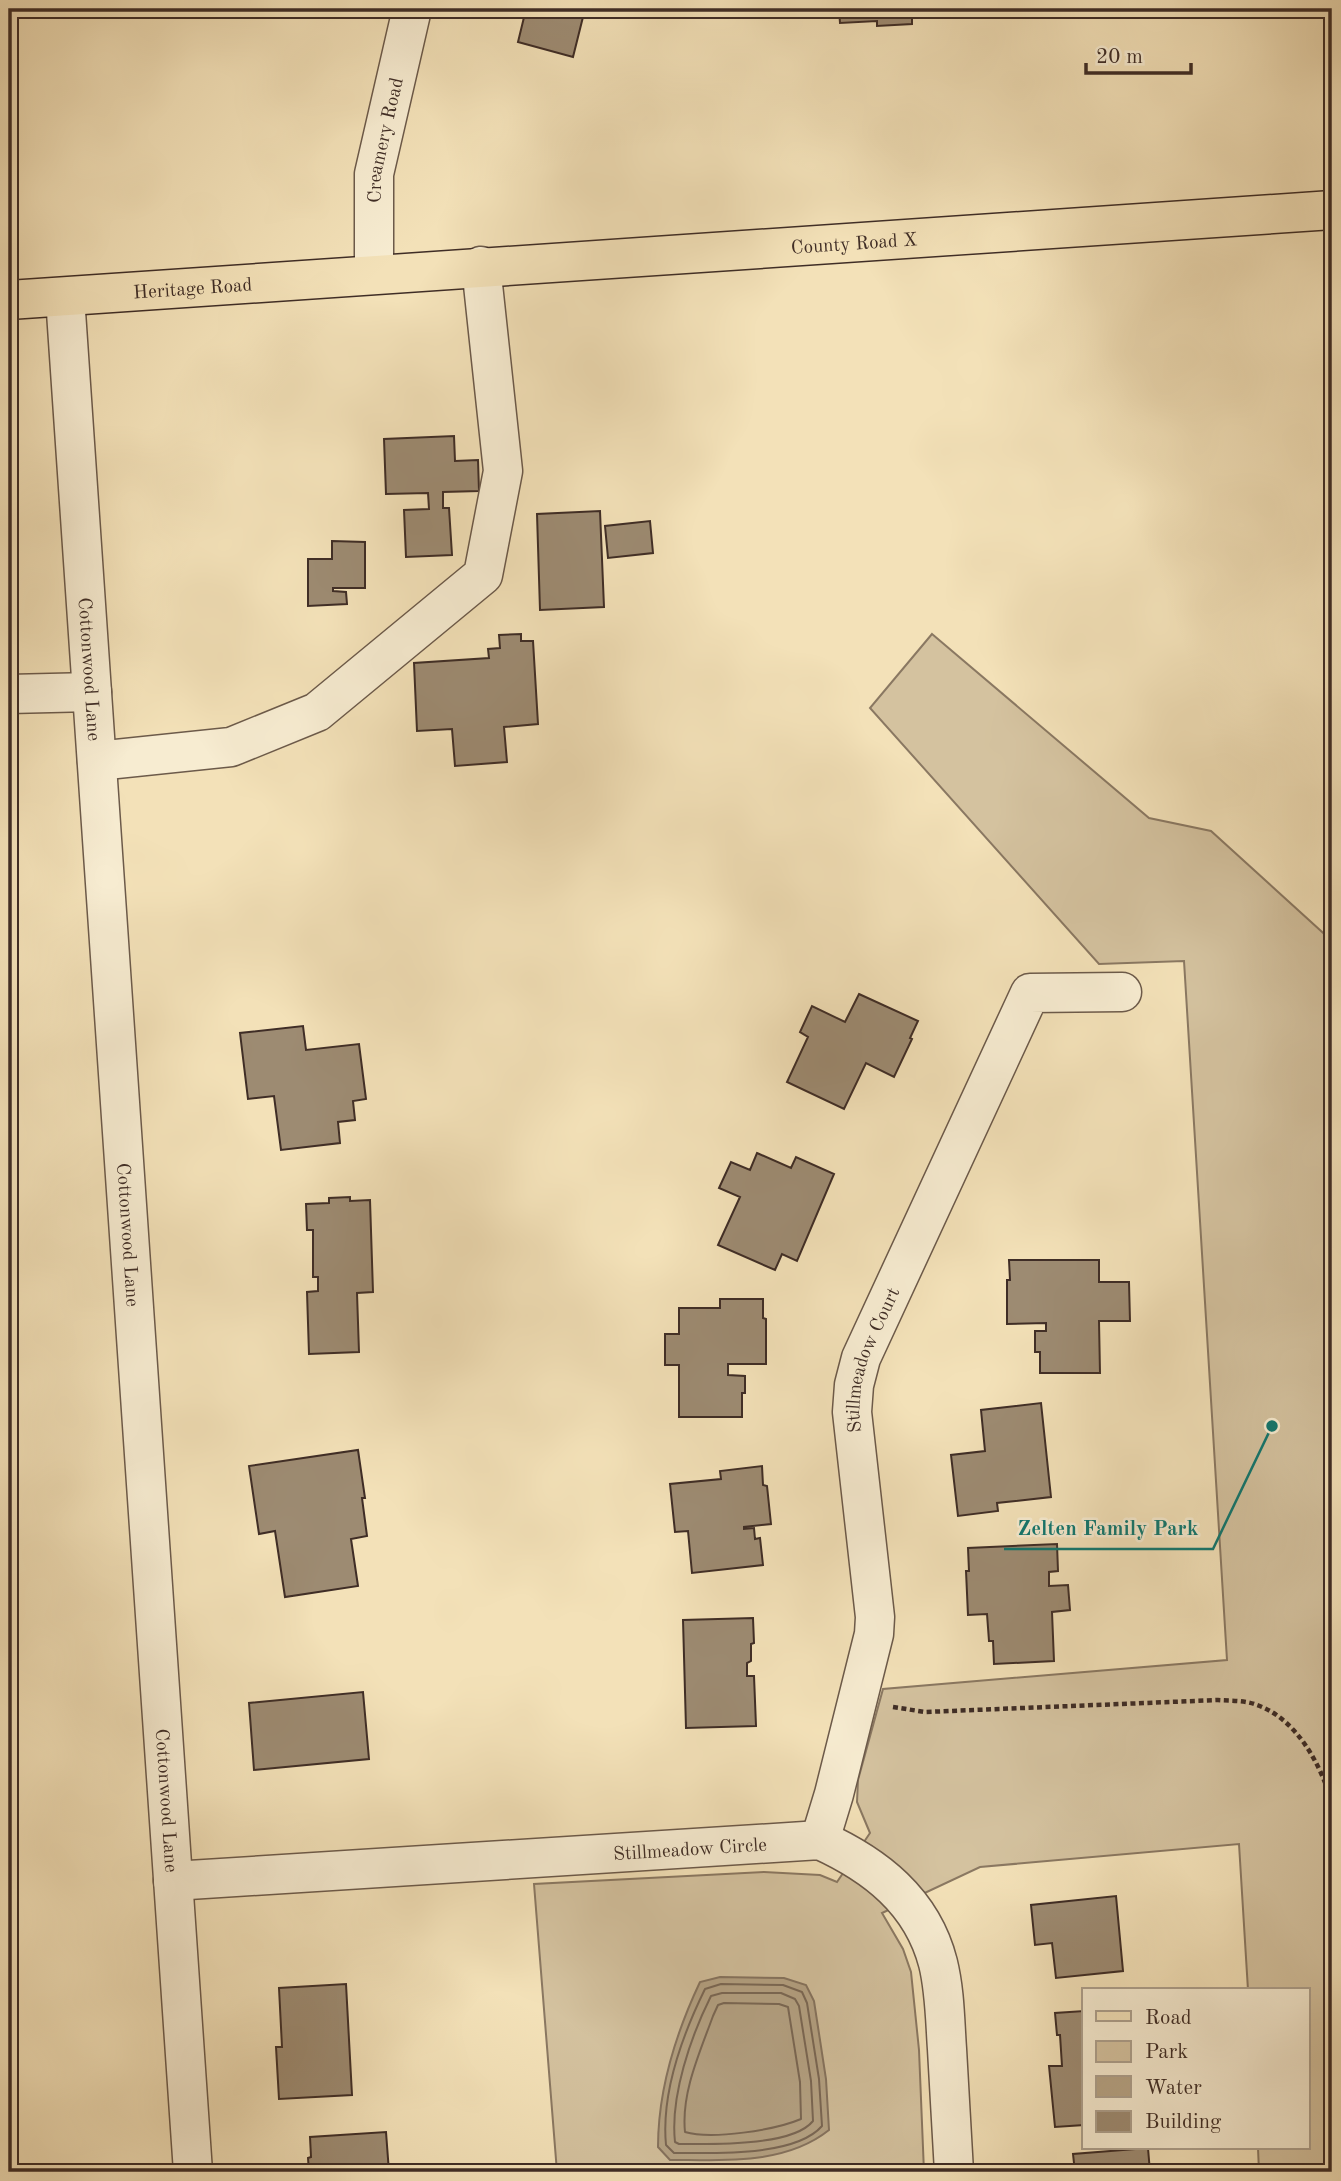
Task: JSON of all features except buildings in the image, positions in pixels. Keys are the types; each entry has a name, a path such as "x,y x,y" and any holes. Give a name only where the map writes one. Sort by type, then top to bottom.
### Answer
{"main road":[{"name":"County Road X","path":"374,274 1332,210"},
{"name":"Heritage Road","path":"9,300 374,274"}],"street":[{"name":"Creamery Road","path":"374,274 374,174 412,9"},
{"path":"97,761 231,747 317,712 483,575 503,471 481,267"},
{"name":"Cottonwood Lane","path":"65,297 193,2172"},
{"path":"9,694 92,692"},
{"name":"Stillmeadow Court","path":"820,1840 874,1634 875,1617 852,1412 854,1385 861,1358 1030,993 1122,992"},
{"name":"Stillmeadow Circle","path":"173,1881 820,1840 852,1855 888,1881 911,1906 926,1932 938,1963 944,2001 954,2172"}],"path":[{"path":"858,1700 925,1712 1218,1700 1256,1704 1273,1712 1289,1725 1302,1741 1326,1783 1332,1803"}],"green space":[{"path":"932,634 1149,818 1211,831 1332,941 1332,2172 1259,2172 1258,2150 1310,2150 1310,1988 1248,1988 1239,1844 980,1867 882,1913 903,1949 911,1972 919,2050 924,2172 557,2172 534,1884 764,1872 820,1875 837,1882 870,1833 857,1802 858,1780 883,1689 1227,1660 1184,961 1099,964 870,708"}],"water":[{"path":"720,1977 784,1978 806,1985 814,2001 826,2079 829,2130 812,2141 774,2155 732,2160 670,2160 658,2147 661,2104 670,2063 700,1982"}],"place":[{"name":"Zelten Family Park","path":"1272,1426"}]}
